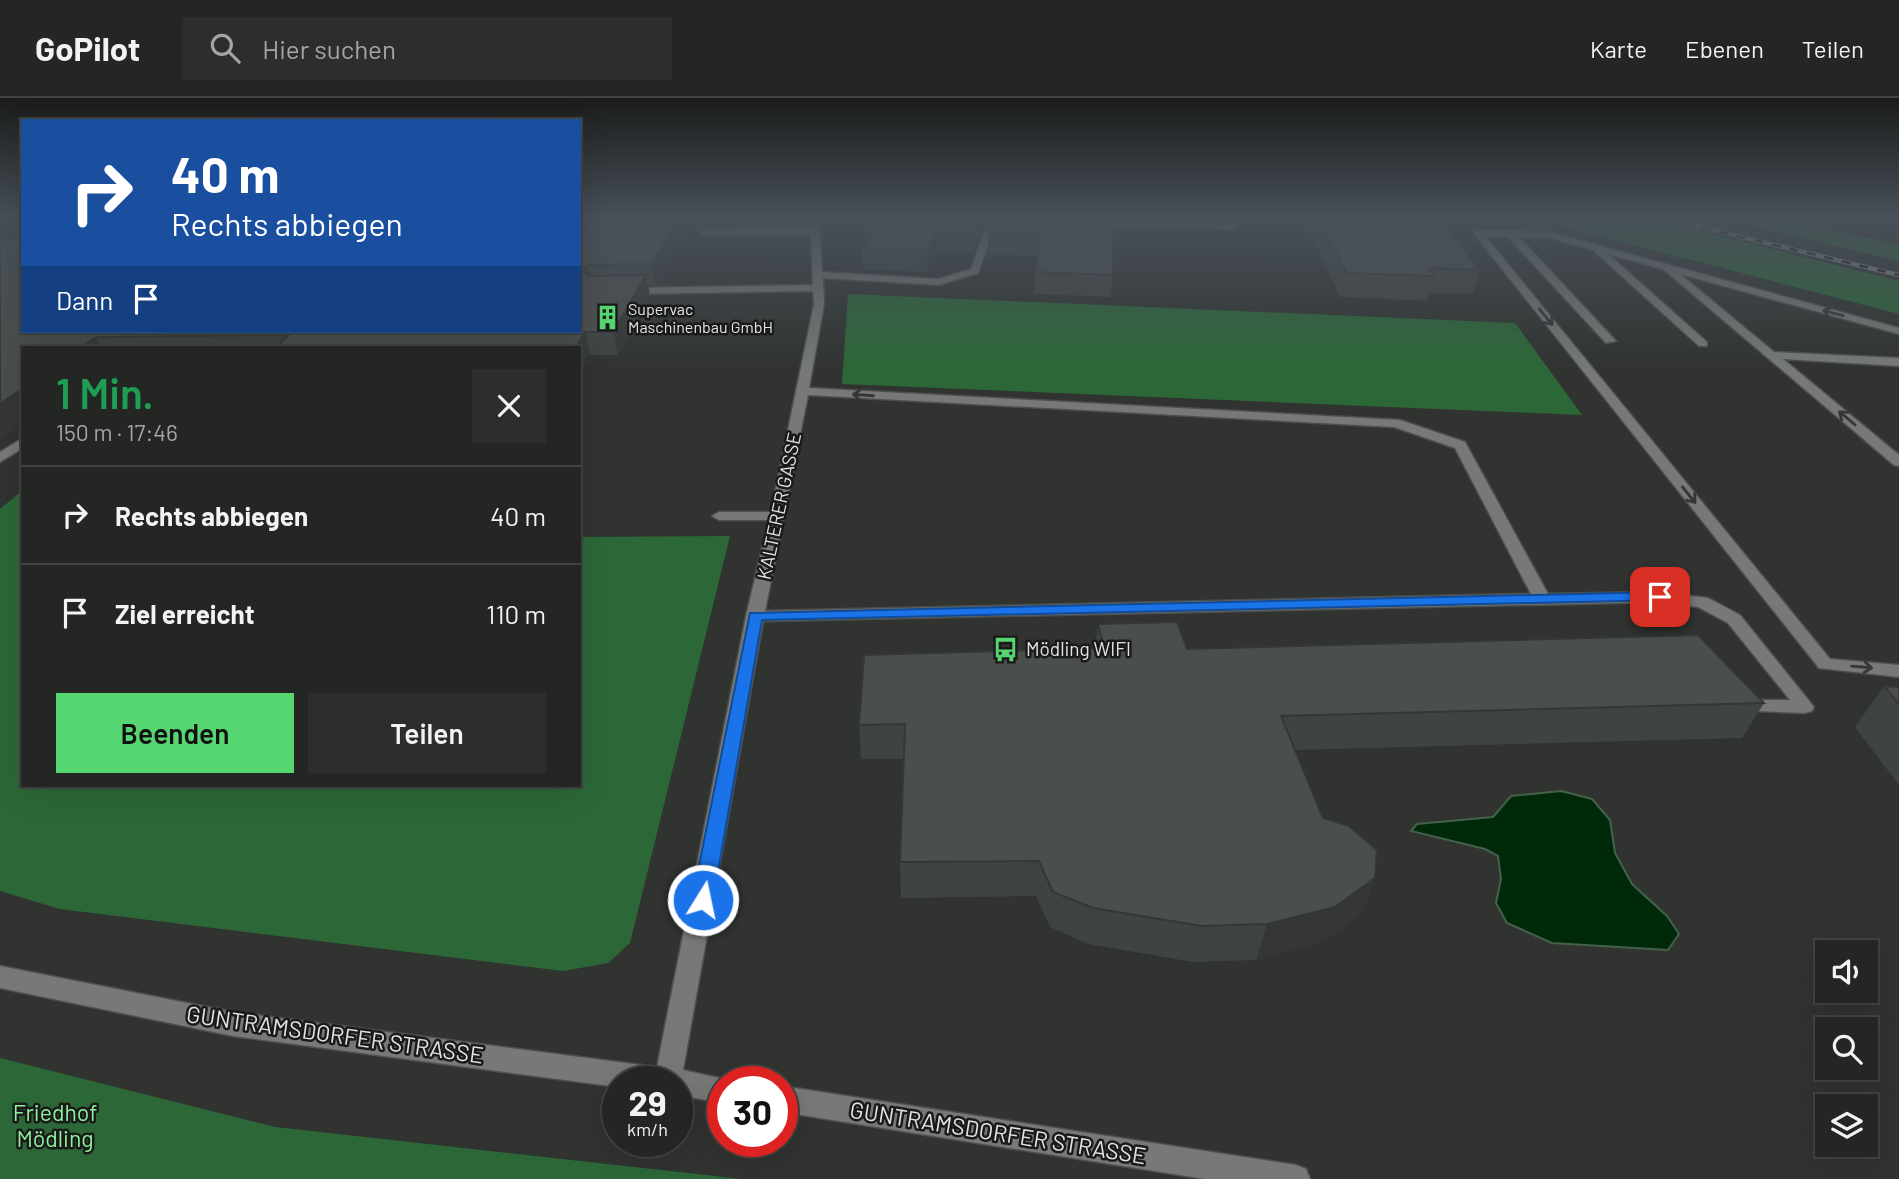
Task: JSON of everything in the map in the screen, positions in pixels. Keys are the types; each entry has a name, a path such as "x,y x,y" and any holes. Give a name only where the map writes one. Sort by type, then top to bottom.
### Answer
{"street":[{"name":"KALTERER GASSE","path":"670,1066 755,616 803,391 819,304 817,269"},
{"path":"817,275 939,282 976,269"},
{"path":"1507,269 1825,664 1899,671"},
{"path":"1544,269 1610,341"},
{"path":"1620,269 1703,344"},
{"path":"1669,269 1899,462"},
{"path":"1675,269 1899,331"},
{"path":"617,291 818,288"},
{"path":"1772,355 1899,362"},
{"path":"803,391 1395,423 1460,445 1542,599"},
{"path":"0,458 21,443"},
{"path":"719,516 778,516"},
{"path":"755,616 1660,597 1702,602 1734,619 1805,707 1733,705"},
{"name":"GUNTRAMSDORFER STRASSE","path":"0,977 233,1024 602,1072"},
{"name":"GUNTRAMSDORFER STRASSE","path":"798,1101 1297,1179"}],"green space":[{"path":"1728,269 1853,269 1899,281 1899,314"},
{"path":"848,294 1515,323 1582,415 842,384"},
{"path":"21,492 21,787 581,787 581,537 730,536 630,943 608,963 563,971 60,909 0,891 0,509"},
{"name":"Friedhof Mödling","path":"0,1058 275,1127 742,1179 0,1179"}],"shaded area":[{"path":"1561,791 1592,799 1610,820 1615,853 1632,884 1667,916 1679,934 1668,950 1552,943 1507,923 1496,903 1501,879 1498,856 1485,849 1411,831 1417,824 1493,817 1511,796"}],"building":[{"path":"0,269 21,269 21,333 581,333 581,271 588,276 646,275 613,332 585,332 577,346 277,346 289,335 96,337 83,346 21,346 21,389 0,404"},
{"path":"1035,269 1113,269 1113,275 1035,272"},
{"path":"1344,269 1430,269 1434,276 1346,273"},
{"path":"1177,622 1187,649 1698,635 1764,703 1281,716 1323,818 1349,826 1377,850 1375,878 1335,907 1267,924 1202,926 1093,908 1053,892 1039,861 900,862 905,724 859,725 864,655 1104,648 1098,624"},
{"path":"1884,686 1899,687 1899,704"}],"railway":[{"path":"1876,269 1899,275"}],"place":[{"name":"Supervac Maschinenbau GmbH","path":"608,318"},
{"name":"Mödling WIFI","path":"1006,649"}],"route":[{"path":"703,900 755,616 1660,597"}]}
